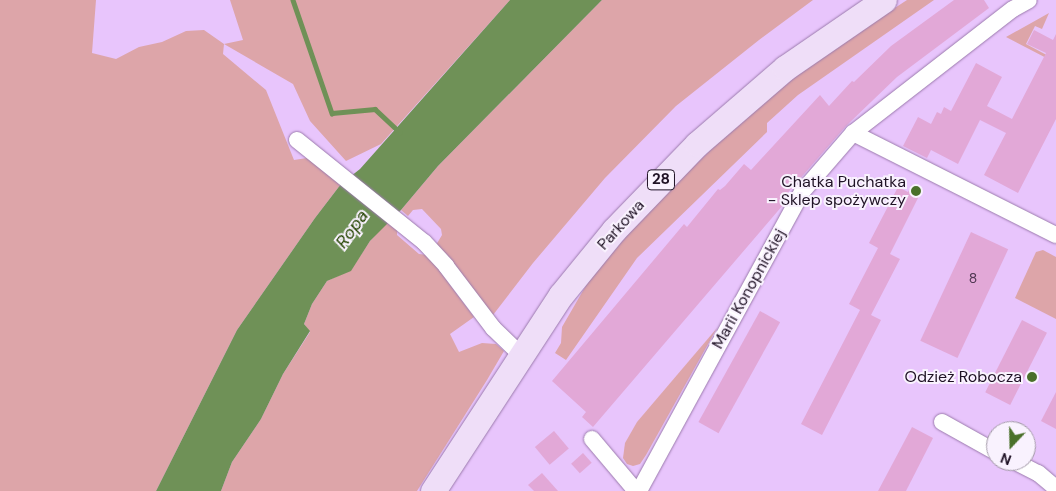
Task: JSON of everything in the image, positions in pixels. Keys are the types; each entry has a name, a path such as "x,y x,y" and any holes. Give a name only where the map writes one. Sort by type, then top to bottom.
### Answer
{"main road":[{"name":"Parkowa","path":"433,491 561,295 614,230 697,144 785,68 884,0"},
{"name":"Parkowa","path":"440,491 486,408"}],"street":[{"name":"Marii Konopnickiej","path":"637,491 802,192 854,133 1013,9 1029,0"},
{"path":"854,133 1056,235"},
{"path":"297,140 424,242 446,266 493,328 521,355"},
{"path":"942,422 986,446"},
{"path":"592,439 637,491"},
{"path":"1034,471 1056,488"}],"shaded area":[{"path":"0,0 96,0 92,53 116,59 139,47 162,42 186,31 204,30 224,44 223,54 266,90 294,160 307,158 341,184 237,330 156,491 0,491"},
{"path":"230,0 510,0 381,144 346,161 310,121 293,84 224,44 243,40"},
{"path":"602,0 813,0 676,106 605,178 533,263 493,315 436,245 442,235 441,229 422,209 413,210 408,216 401,210 438,166"},
{"path":"907,0 934,0 798,95 767,123 767,132 637,258 566,360 555,353 561,343 562,327 588,282 646,213 734,127 820,57"},
{"path":"1049,13 1042,29 1035,26 1026,44 1056,60 1056,63 1006,37"},
{"path":"388,221 397,229 397,235 419,254 428,255 474,317 450,334 459,352 482,343 496,344 504,351 487,380 417,491 221,491 232,462 261,419 283,374 310,332 304,324 312,304 327,281 351,270 370,241"},
{"path":"1043,250 1056,257 1056,319 1015,298 1036,252"},
{"path":"717,328 646,455 640,464 633,466 627,464 623,458 625,443 637,422"}],"water":[{"name":"Ropa","path":"510,0 602,0 438,166 401,210 370,241 351,271 327,281 312,304 304,324 310,331 283,374 261,419 232,462 221,491 156,491 237,330 315,218 341,184 360,169"}],"building":[{"path":"954,0 984,0 989,8 897,77 846,126 784,197 787,199 783,205 593,427 582,417 586,412 552,381 684,224 687,227 718,189 720,190 725,186 744,164 751,170 820,95 829,106 852,81 854,82 891,46"},
{"path":"1034,30 1053,40 1056,34 1056,119 1018,193 984,175 1006,133 980,120 958,164 931,150 927,158 903,146 918,117 931,124 937,112 941,114 944,107 951,111 976,63 1002,77 987,106 1012,119 1046,53 1027,44"},
{"path":"912,185 922,190 890,254 900,259 871,315 881,320 822,435 801,424 860,310 849,304 878,248 869,243 898,187 908,192"},
{"path":"971,232 1008,249 957,358 920,341"},
{"path":"760,311 780,322 719,433 698,422"},
{"path":"1022,320 1047,333 1010,405 985,392"},
{"path":"1056,392 1056,429 1041,421"},
{"path":"912,427 933,438 906,491 878,491"},
{"path":"554,431 569,449 550,465 535,447"},
{"path":"583,453 592,463 580,473 571,464"},
{"path":"542,473 558,491 534,491 528,485"}],"waterway":[{"path":"293,0 332,113 375,109 400,132"}],"place":[{"name":"Chatka Puchatka - Sklep spożywczy","path":"916,191"},
{"name":"Odzież Robocza","path":"1032,377"}]}
